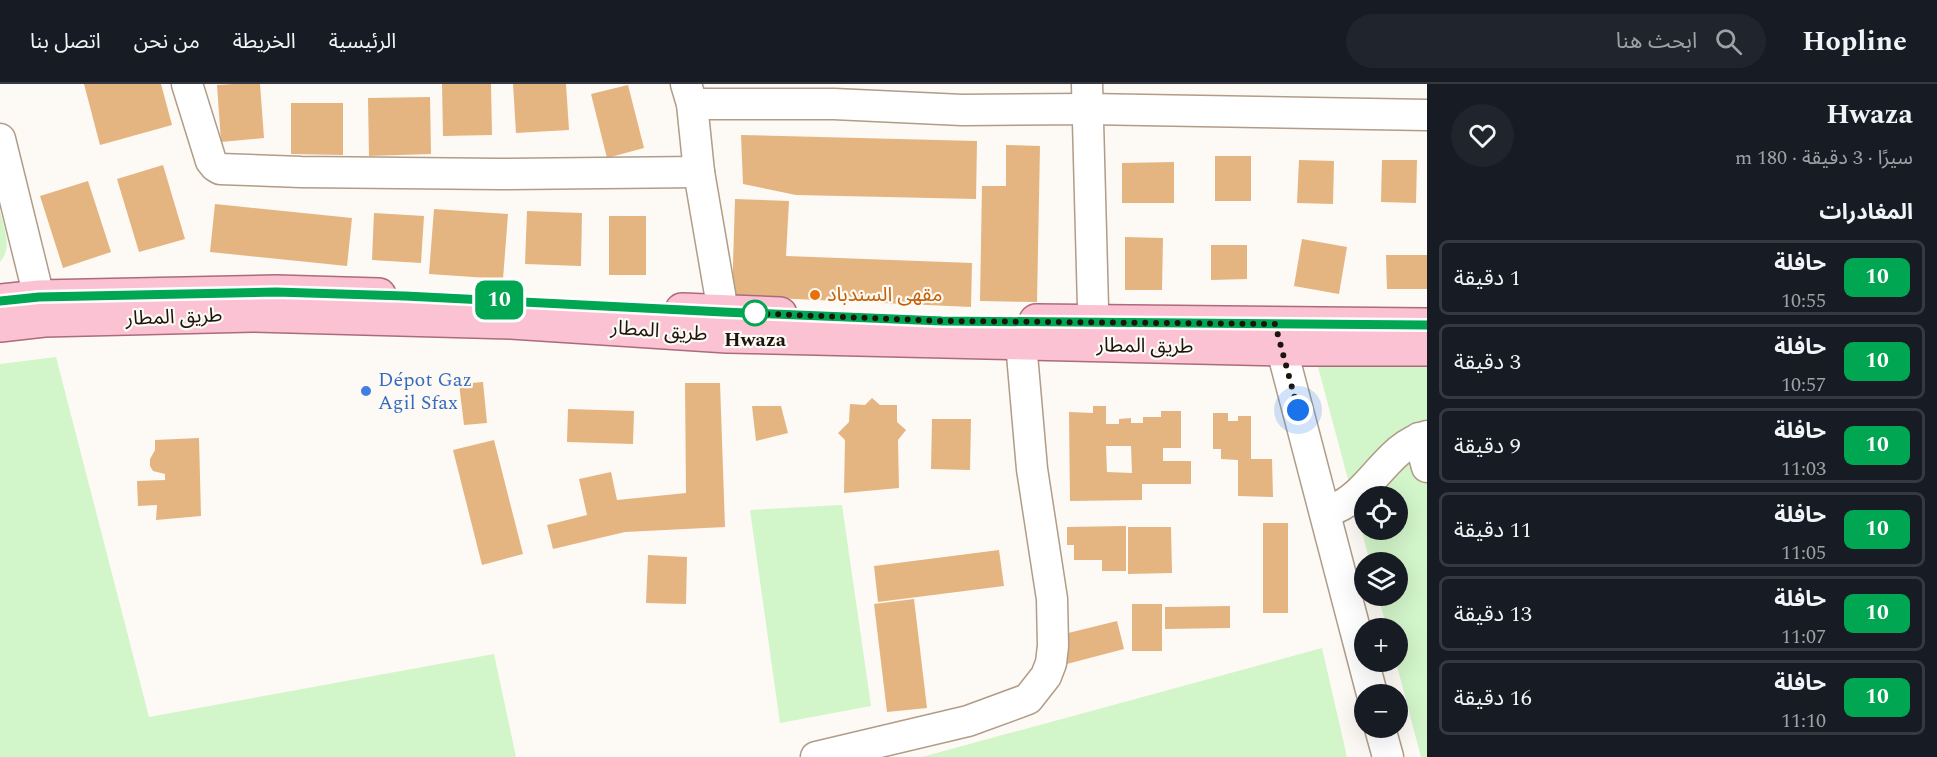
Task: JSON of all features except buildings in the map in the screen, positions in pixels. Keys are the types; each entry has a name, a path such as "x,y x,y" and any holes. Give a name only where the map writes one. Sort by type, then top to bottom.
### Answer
{"main road":[{"name":"طريق المطار","path":"0,301 39,297 276,292 405,296 725,324 1021,343 1093,333"},
{"name":"طريق المطار","path":"0,325 44,320 253,315 511,322 725,324 942,321 1093,333 1279,336 1427,349"},
{"name":"طريق المطار","path":"1279,336 1427,325"}],"street":[{"path":"187,84 211,161 220,169 499,174 699,172"},
{"path":"725,324 699,172 689,94 833,94 962,110 1088,96 1427,115"},
{"path":"1088,96 1093,333"},
{"path":"0,139 39,297"},
{"path":"1279,336 1369,684"},
{"path":"816,757 968,721 1028,699 1046,676 1051,663 1053,646 1052,598 1032,469 1021,343"},
{"path":"1325,512 1342,505 1400,451 1423,437 1427,467"},
{"path":"1383,738 1388,757"}],"green space":[{"path":"0,211 7,244 0,262"},
{"path":"56,357 149,717 494,654 516,757 0,757 0,364"},
{"path":"1317,363 1427,365 1427,757 1421,757 1408,708 1408,684 1402,684 1399,672 1408,672 1408,618 1384,618 1381,606 1408,606 1408,552 1367,552 1364,540 1408,540 1408,486 1354,486 1354,502"},
{"path":"842,505 871,706 780,723 750,510"},
{"path":"1322,648 1347,757 922,757"}],"bus line":[{"name":"10","path":"0,301 39,297 276,292 942,321 1427,325"}],"place":[{"name":"مقهى السندباد","path":"815,295"},
{"name":"Hwaza","path":"755,313"},
{"name":"Dépot Gaz Agil Sfax","path":"366,391"}],"route":[{"path":"755,313 745,313 942,321 1275,324 1298,410"}]}
